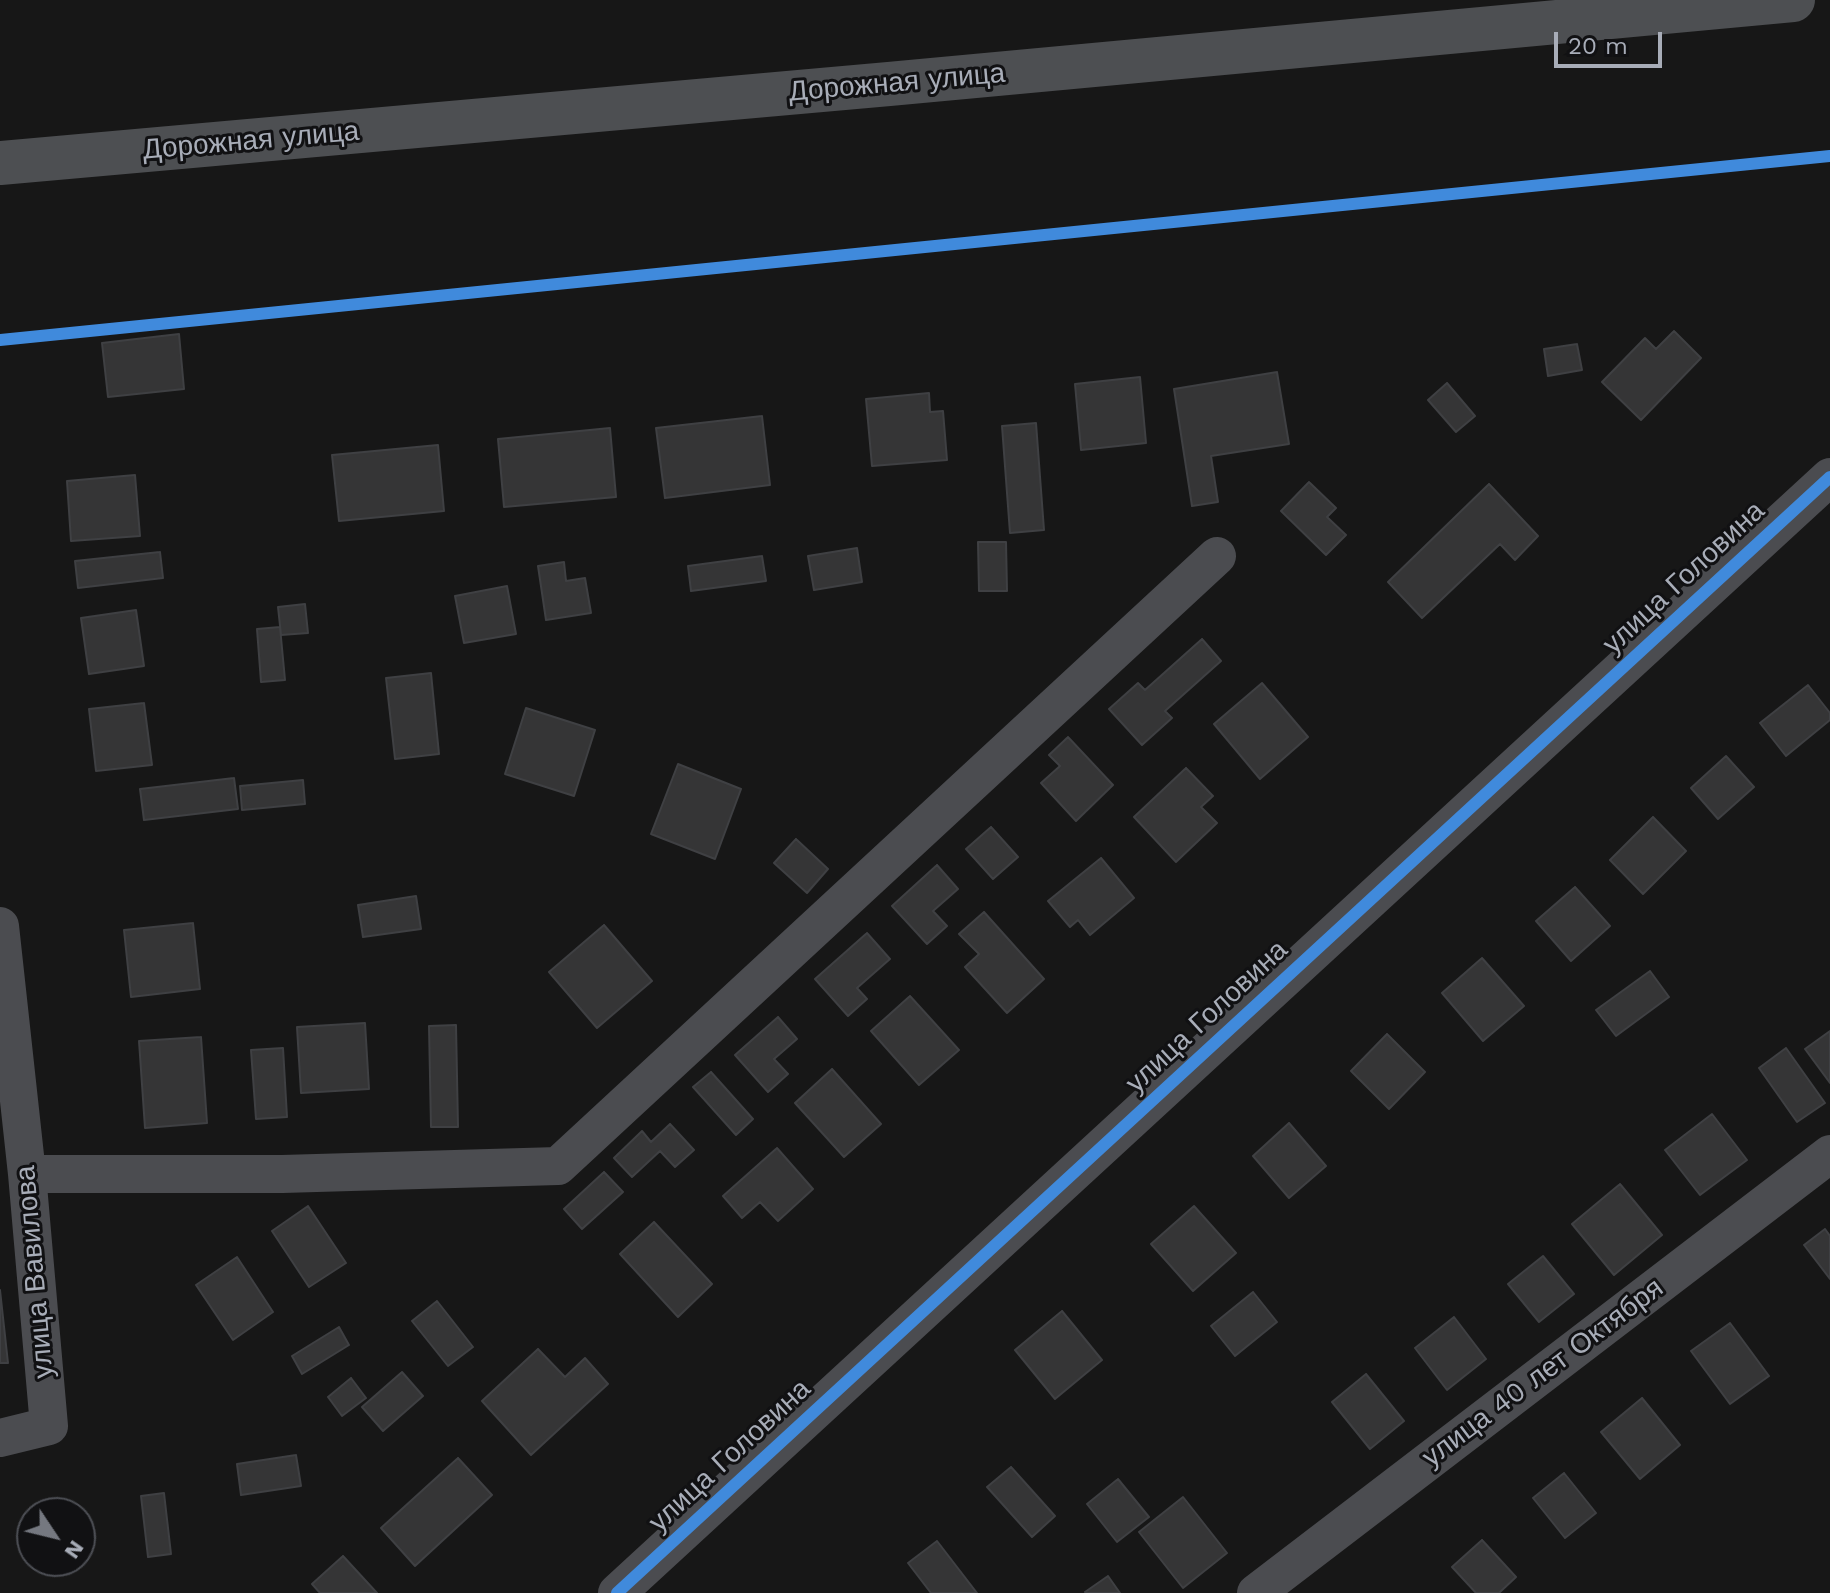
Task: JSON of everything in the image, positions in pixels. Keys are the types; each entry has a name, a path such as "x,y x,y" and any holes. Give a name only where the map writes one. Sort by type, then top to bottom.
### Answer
{"main road":[{"name":"Дорожная улица","path":"0,163 1793,0"}],"street":[{"name":"улица Головина","path":"617,1593 1830,477"},
{"path":"27,1174 282,1174 558,1166 1217,556"},
{"name":"улица Вавилова","path":"0,926 27,1174 49,1426 0,1438"},
{"name":"улица 40 лет Октября","path":"1256,1593 1830,1154"}],"building":[{"path":"1674,331 1701,358 1641,420 1602,382 1645,338 1656,349"},
{"path":"179,334 184,389 108,397 102,343"},
{"path":"1577,344 1582,370 1548,376 1544,349"},
{"path":"1277,372 1289,444 1211,456 1218,502 1192,506 1174,389"},
{"path":"1140,377 1146,443 1081,450 1075,384"},
{"path":"1447,383 1475,416 1456,432 1428,400"},
{"path":"929,393 930,412 943,411 947,460 872,466 866,399"},
{"path":"762,416 770,485 665,498 656,428"},
{"path":"1036,423 1044,530 1010,533 1002,426"},
{"path":"610,428 616,497 504,507 498,439"},
{"path":"438,445 444,511 339,521 332,455"},
{"path":"135,475 140,536 71,541 67,481"},
{"path":"1309,482 1336,508 1327,517 1346,535 1326,555 1281,511"},
{"path":"1489,484 1538,536 1515,560 1500,544 1422,618 1388,582"},
{"path":"978,542 1006,542 1007,591 979,591"},
{"path":"857,548 862,582 814,590 808,556"},
{"path":"160,552 163,578 78,588 75,561"},
{"path":"762,556 766,581 691,591 688,566"},
{"path":"564,562 566,581 585,578 591,613 546,620 538,566"},
{"path":"507,586 516,634 464,643 455,596"},
{"path":"305,604 308,633 281,635 278,607"},
{"path":"136,610 144,666 89,674 81,618"},
{"path":"280,627 285,680 261,682 257,629"},
{"path":"1202,639 1221,661 1165,711 1172,718 1142,745 1109,709 1138,683 1145,690"},
{"path":"431,673 439,754 395,759 386,678"},
{"path":"1262,683 1308,737 1260,779 1214,724"},
{"path":"1808,685 1830,713 1830,720 1786,756 1760,723"},
{"path":"144,703 152,765 96,771 89,709"},
{"path":"526,708 595,730 574,796 505,774"},
{"path":"1068,737 1113,785 1076,821 1041,783 1060,766 1049,755"},
{"path":"1726,756 1754,787 1718,819 1691,788"},
{"path":"678,764 741,789 715,859 651,834"},
{"path":"1186,768 1213,796 1201,807 1217,823 1176,862 1134,817"},
{"path":"234,778 238,809 144,820 140,789"},
{"path":"303,780 305,804 242,810 240,786"},
{"path":"1653,817 1686,851 1643,894 1610,860"},
{"path":"991,827 1018,857 993,879 966,849"},
{"path":"796,839 828,869 807,893 774,863"},
{"path":"1101,858 1134,898 1090,935 1078,920 1070,927 1048,901"},
{"path":"937,865 958,889 933,911 947,926 927,944 892,906"},
{"path":"1575,887 1610,926 1571,961 1536,921"},
{"path":"416,896 421,929 363,937 358,905"},
{"path":"984,912 1044,979 1007,1013 965,967 979,954 959,934"},
{"path":"193,923 200,989 131,997 124,930"},
{"path":"604,925 652,981 597,1028 549,972"},
{"path":"867,933 890,959 857,988 867,999 848,1016 815,979"},
{"path":"1482,958 1524,1006 1483,1041 1442,993"},
{"path":"1650,971 1669,997 1616,1036 1596,1010"},
{"path":"910,996 959,1050 919,1085 871,1031"},
{"path":"778,1017 797,1039 774,1059 788,1074 768,1092 735,1055"},
{"path":"365,1023 369,1089 301,1093 297,1027"},
{"path":"456,1025 458,1127 431,1127 429,1026"},
{"path":"1830,1031 1830,1083 1805,1049"},
{"path":"1387,1034 1425,1072 1389,1109 1351,1071"},
{"path":"201,1037 207,1123 145,1128 139,1041"},
{"path":"283,1048 287,1117 256,1119 251,1050"},
{"path":"1786,1048 1825,1103 1797,1122 1759,1068"},
{"path":"832,1069 881,1124 844,1157 795,1103"},
{"path":"711,1072 753,1119 736,1135 693,1087"},
{"path":"1712,1114 1747,1160 1700,1195 1665,1150"},
{"path":"1289,1123 1326,1166 1289,1198 1253,1156"},
{"path":"670,1124 694,1150 675,1167 660,1151 632,1177 614,1158 642,1131 651,1142"},
{"path":"777,1148 813,1189 778,1221 760,1202 742,1218 723,1196"},
{"path":"604,1172 623,1192 582,1229 564,1209"},
{"path":"1620,1184 1662,1235 1614,1275 1572,1224"},
{"path":"308,1206 346,1263 309,1287 272,1231"},
{"path":"1194,1206 1236,1253 1193,1291 1151,1244"},
{"path":"654,1222 712,1284 678,1317 620,1254"},
{"path":"1825,1229 1830,1236 1830,1279 1804,1245"},
{"path":"1543,1256 1574,1294 1539,1322 1508,1284"},
{"path":"237,1257 273,1312 233,1340 196,1285"},
{"path":"0,1290 8,1363 0,1363"},
{"path":"1253,1292 1277,1322 1235,1356 1211,1326"},
{"path":"437,1301 473,1347 448,1366 412,1321"},
{"path":"1062,1311 1102,1360 1055,1399 1015,1350"},
{"path":"1454,1317 1486,1359 1447,1390 1415,1348"},
{"path":"1730,1323 1769,1376 1730,1404 1691,1351"},
{"path":"339,1327 349,1345 302,1374 292,1356"},
{"path":"538,1349 565,1377 585,1358 608,1384 531,1455 482,1401"},
{"path":"402,1372 423,1396 383,1431 362,1407"},
{"path":"1366,1374 1404,1421 1370,1449 1332,1402"},
{"path":"351,1378 366,1398 342,1416 328,1397"},
{"path":"1642,1398 1680,1445 1640,1479 1601,1432"},
{"path":"296,1455 301,1486 241,1495 237,1464"},
{"path":"458,1458 492,1495 415,1566 381,1528"},
{"path":"1011,1467 1055,1516 1032,1537 987,1487"},
{"path":"1564,1473 1596,1513 1565,1538 1533,1498"},
{"path":"1118,1479 1149,1517 1117,1542 1087,1504"},
{"path":"164,1493 171,1554 148,1557 141,1496"},
{"path":"1183,1497 1227,1553 1183,1588 1139,1532"},
{"path":"1482,1540 1516,1577 1499,1593 1476,1593 1452,1567"},
{"path":"937,1541 977,1593 931,1593 908,1563"},
{"path":"343,1556 377,1593 320,1593 312,1584"},
{"path":"1108,1576 1120,1593 1085,1592"}],"cycle path":[{"path":"0,340 1830,156"},
{"path":"617,1593 1830,477"}]}
